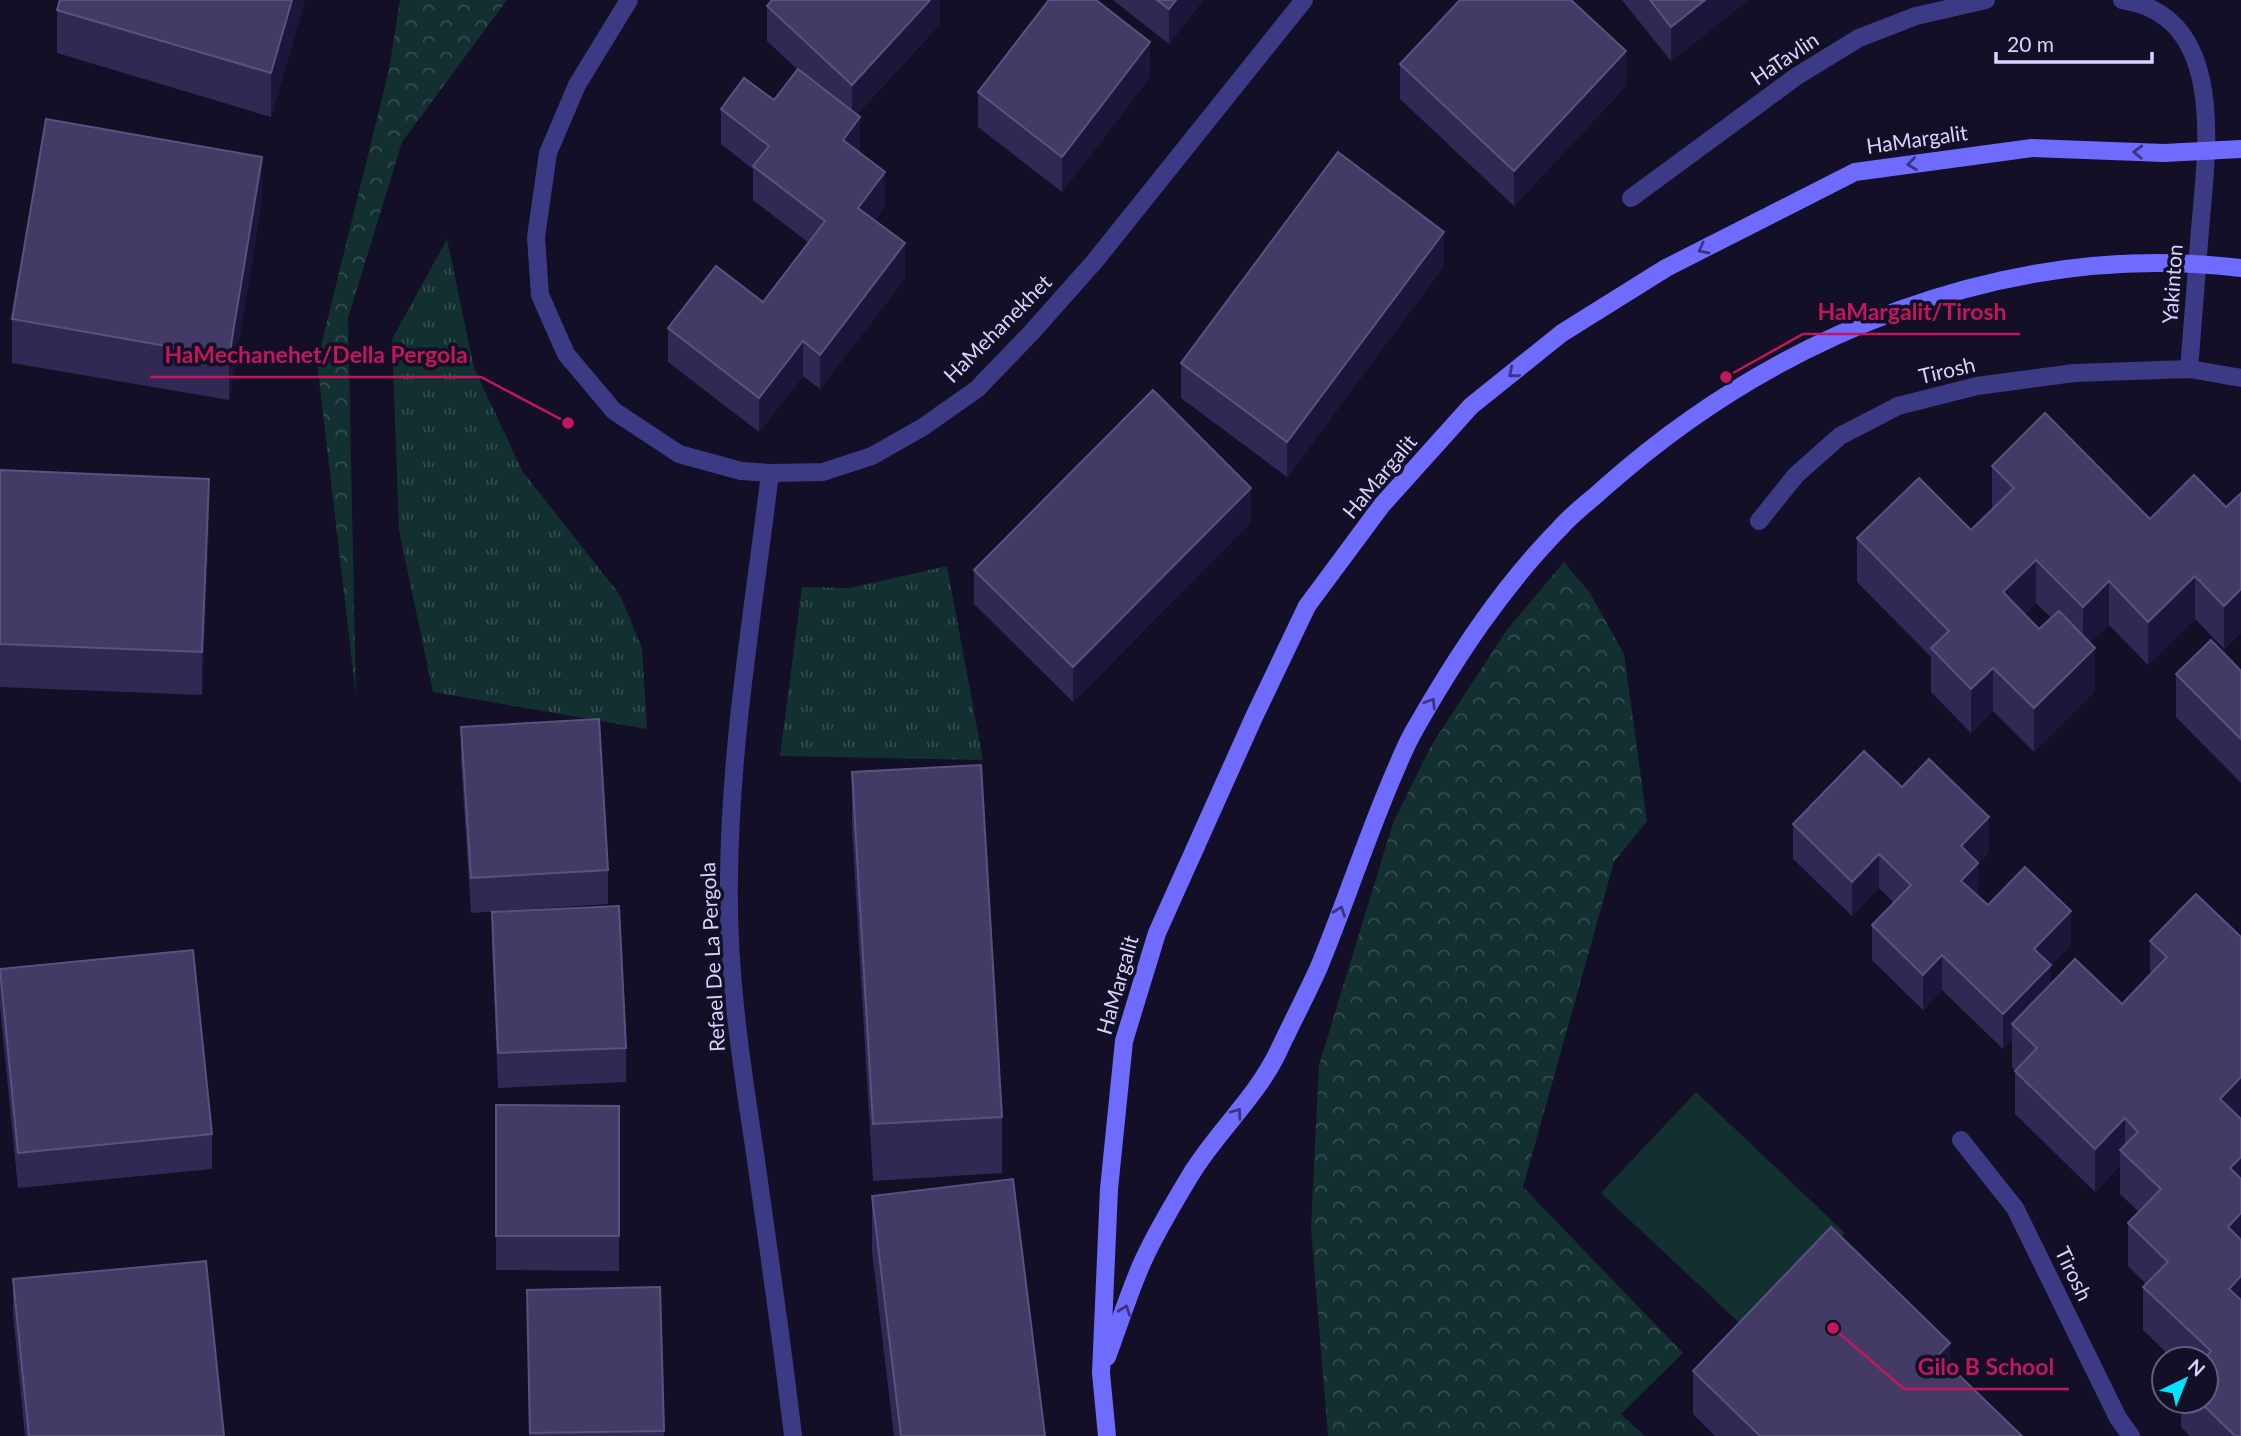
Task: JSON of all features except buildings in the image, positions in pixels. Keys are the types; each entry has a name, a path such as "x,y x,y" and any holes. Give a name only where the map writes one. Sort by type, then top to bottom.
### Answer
{"street":[{"name":"HaMehanekhet","path":"629,0 577,85 548,153 536,237 540,295 566,354 614,411 679,454 741,471 770,473 823,472 872,456 923,427 977,389 1095,261 1304,0"},
{"name":"HaTavlin","path":"1631,198 1797,76 1859,38 1916,16 1986,0"},
{"path":"2122,0 2135,2 2159,13 2179,31 2191,48 2205,93 2206,149"},
{"name":"HaMargalit","path":"1107,1436 1101,1374 1109,1189 1124,1041 1157,933 1226,776 1307,606 1382,505 1471,406 1562,333 1666,268 1855,172 2032,148 2164,153 2241,149"},
{"name":"Yakinton","path":"2189,369 2206,149"},
{"name":"HaMargalit","path":"1101,1374 1143,1260 1195,1167 1272,1064 1284,1040 1318,968 1373,823 1413,732 1490,609 1560,527 1632,463 1694,415 1753,377 1803,351 1897,311 1965,288 2034,273 2086,266 2197,262 2241,268"},
{"name":"Tirosh","path":"1759,522 1796,475 1840,436 1898,407 1978,386 2060,375 2140,369 2189,369"},
{"path":"2189,369 2241,378"},
{"name":"Refael De La Pergola","path":"770,473 742,707 729,879 731,952 740,1053 782,1340 793,1436"},
{"name":"Tirosh","path":"1961,1140 2015,1208 2118,1418 2131,1436"}],"green space":[{"path":"400,0 507,0 402,142 348,318 356,696 317,362 389,70"},
{"path":"447,239 474,368 523,472 620,595 642,648 647,729 433,692 399,530 392,339"},
{"path":"1564,562 1590,593 1624,654 1647,821 1614,862 1523,1187 1683,1353 1621,1414 1645,1436 1328,1436 1311,1228 1319,1065 1393,823 1431,746 1506,631"},
{"path":"947,566 983,760 780,756 802,587 850,588"},
{"path":"1696,1092 1845,1233 1750,1333 1601,1193"}],"place":[{"name":"HaMargalit/Tirosh","path":"1726,377"},
{"name":"HaMechanehet/Della Pergola","path":"568,423"},
{"name":"Gilo B School","path":"1833,1328"}]}
